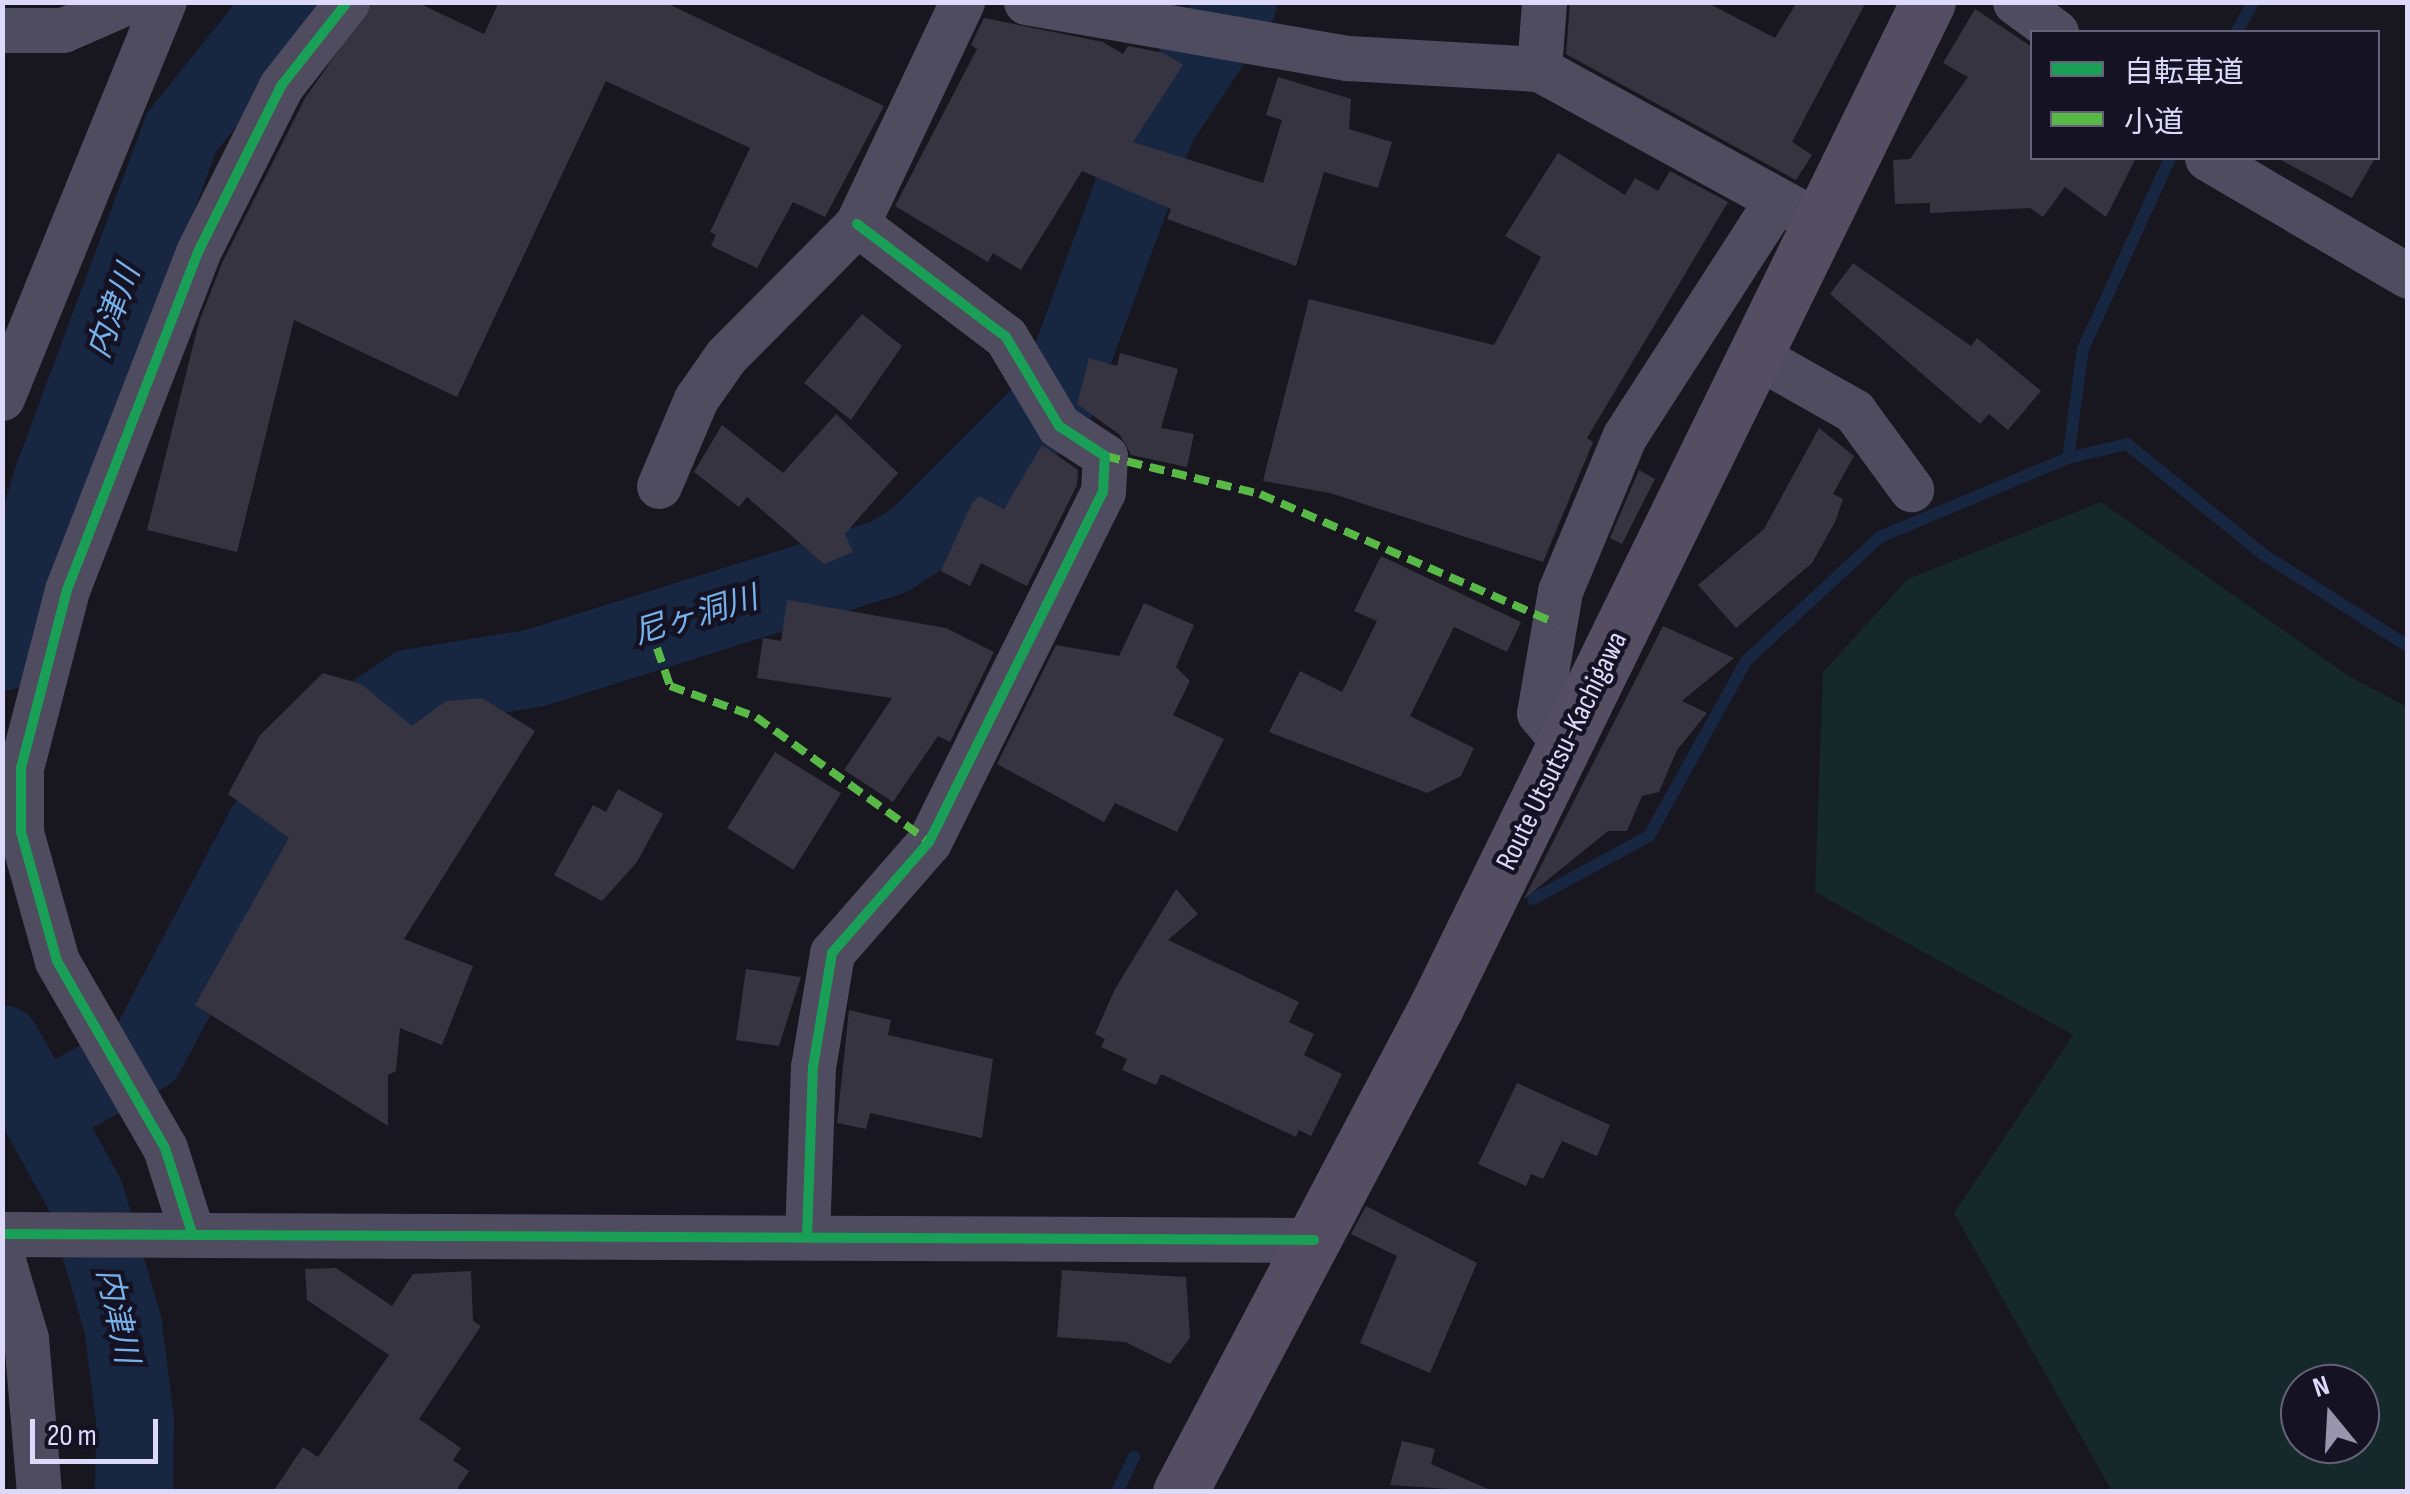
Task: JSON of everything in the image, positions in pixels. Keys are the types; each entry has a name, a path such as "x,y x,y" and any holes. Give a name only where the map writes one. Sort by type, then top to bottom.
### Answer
{"main road":[{"name":"Route Utsutsu-Kachigawa","path":"1180,1492 1314,1240 1565,744 1754,356 1798,212 1928,2"}],"street":[{"path":"2,30 63,30 127,2"},
{"path":"2,398 164,2"},
{"path":"192,1233 165,1148 57,961 35,898 21,832 28,722 67,590 198,252 281,86 348,2"},
{"path":"659,486 696,399 726,356 857,224 962,2"},
{"path":"1026,2 1348,58 1539,69 1798,212 1624,437 1560,591 1538,713 1565,744"},
{"path":"1539,69 1544,2"},
{"path":"2015,2 2053,30"},
{"path":"2209,160 2408,276"},
{"path":"807,1237 813,1067 832,952 929,842 1103,492 1105,456 1059,426 1006,336 857,224"},
{"path":"1754,356 1854,412 1911,489"},
{"path":"2,1234 1314,1240"},
{"path":"2,1257 26,1338 39,1492"}],"green space":[{"path":"2101,502 2347,675 2407,707 2407,1491 2112,1491 1954,1213 2073,1035 1815,892 1823,672 1908,579"}],"building":[{"path":"373,2 416,2 484,34 499,2 664,2 884,106 825,217 793,202 757,268 711,246 716,235 710,232 750,148 606,81 457,397 294,320 237,552 147,530 199,322 222,263 305,98"},
{"path":"1570,2 1706,2 1775,38 1797,2 1866,2 1792,142 1812,155 1796,180 1566,54"},
{"path":"1975,9 2030,46 2030,160 2135,160 2106,217 2065,187 2043,217 2030,208 1930,213 1930,203 1895,204 1893,160 1910,159 1968,77 1943,63"},
{"path":"984,18 1103,42 1123,54 1128,46 1164,53 1183,65 1133,142 1263,183 1282,120 1266,115 1278,77 1351,99 1349,129 1392,142 1378,188 1324,172 1296,266 1167,219 1171,209 1082,171 1021,270 993,253 988,262 895,206 977,49 971,45"},
{"path":"1558,153 1625,195 1635,178 1658,191 1670,171 1728,202 1587,438 1593,442 1543,562 1330,493 1263,481 1309,299 1494,345 1541,257 1505,236"},
{"path":"2281,160 2374,160 2352,198"},
{"path":"1853,263 1971,346 1977,338 2041,391 2008,430 1989,414 1980,424 1830,294"},
{"path":"862,314 902,346 851,420 804,383"},
{"path":"1120,353 1178,369 1161,428 1194,434 1187,467 1131,455 1120,435 1077,404 1089,358 1117,366"},
{"path":"836,414 898,473 845,534 853,552 824,564 747,497 739,507 694,472 722,425 783,473"},
{"path":"1819,428 1854,456 1833,494 1843,499 1835,522 1812,563 1736,628 1698,585 1764,529"},
{"path":"1042,445 1078,470 1077,485 1027,586 981,563 970,586 941,571 972,503 979,496 1004,509"},
{"path":"1639,470 1655,479 1622,544 1610,538"},
{"path":"1381,556 1521,622 1507,652 1454,627 1410,716 1474,748 1461,776 1427,793 1269,732 1300,671 1342,692 1377,621 1354,611"},
{"path":"787,600 946,628 994,652 950,742 938,736 893,802 844,770 892,698 757,678 763,638 781,641"},
{"path":"1144,603 1194,625 1176,667 1190,681 1173,715 1224,739 1177,832 1115,803 1104,822 997,764 1056,645 1119,656"},
{"path":"1663,626 1734,658 1682,701 1707,713 1677,750 1659,792 1642,796 1627,831 1608,831 1524,899"},
{"path":"323,673 361,684 412,726 446,701 482,698 535,731 404,939 473,966 442,1045 400,1028 396,1071 388,1075 388,1126 195,1005 289,838 228,794 260,735"},
{"path":"775,752 841,793 793,870 727,828"},
{"path":"618,789 663,814 637,862 602,901 554,875 593,805 606,812"},
{"path":"1176,889 1198,914 1168,940 1299,1002 1289,1022 1314,1034 1304,1055 1342,1074 1311,1136 1299,1130 1296,1137 1161,1074 1156,1085 1122,1070 1127,1059 1101,1047 1105,1039 1095,1034 1115,989"},
{"path":"746,969 801,977 779,1046 736,1040"},
{"path":"849,1010 891,1020 888,1035 993,1059 982,1138 870,1113 866,1129 837,1123"},
{"path":"1517,1083 1610,1125 1597,1156 1562,1141 1543,1179 1531,1174 1526,1186 1478,1164"},
{"path":"1366,1206 1477,1263 1430,1373 1360,1343 1397,1256 1351,1234"},
{"path":"336,1268 392,1306 413,1274 471,1271 473,1321 481,1326 419,1419 461,1448 453,1460 469,1471 455,1492 273,1492 303,1447 318,1457 389,1355 307,1300 305,1269"},
{"path":"1062,1270 1186,1277 1190,1338 1170,1364 1125,1342 1057,1337"},
{"path":"1402,1441 1435,1449 1431,1464 1495,1492 1390,1485"}],"waterway":[{"name":"内津川","path":"2,652 53,478 181,133 286,2"},
{"name":"尼ヶ洞川","path":"41,1112 146,1053 266,826 365,720 412,688 535,668 889,557 917,539 1056,400 1158,123 1238,2"},
{"path":"2238,30 2253,2"},
{"path":"1533,899 1649,836 1746,661 1880,537 2068,458 2083,349 2169,160"},
{"path":"2068,458 2127,444 2264,555 2408,646"},
{"name":"内津川","path":"2,1044 85,1195 123,1325 135,1420 134,1492"},
{"path":"1117,1492 1134,1457"}],"marked path":[{"path":"1105,456 1260,494 1555,623"},
{"path":"657,648 670,686 756,717 929,842"}],"cycle path":[{"path":"192,1233 165,1148 57,961 21,832 21,768 67,590 198,252 281,86 347,2"},
{"path":"807,1237 813,1067 832,953 929,842 1103,492 1105,456 1059,426 1006,337 857,224"},
{"path":"2,1234 1314,1240"}]}
